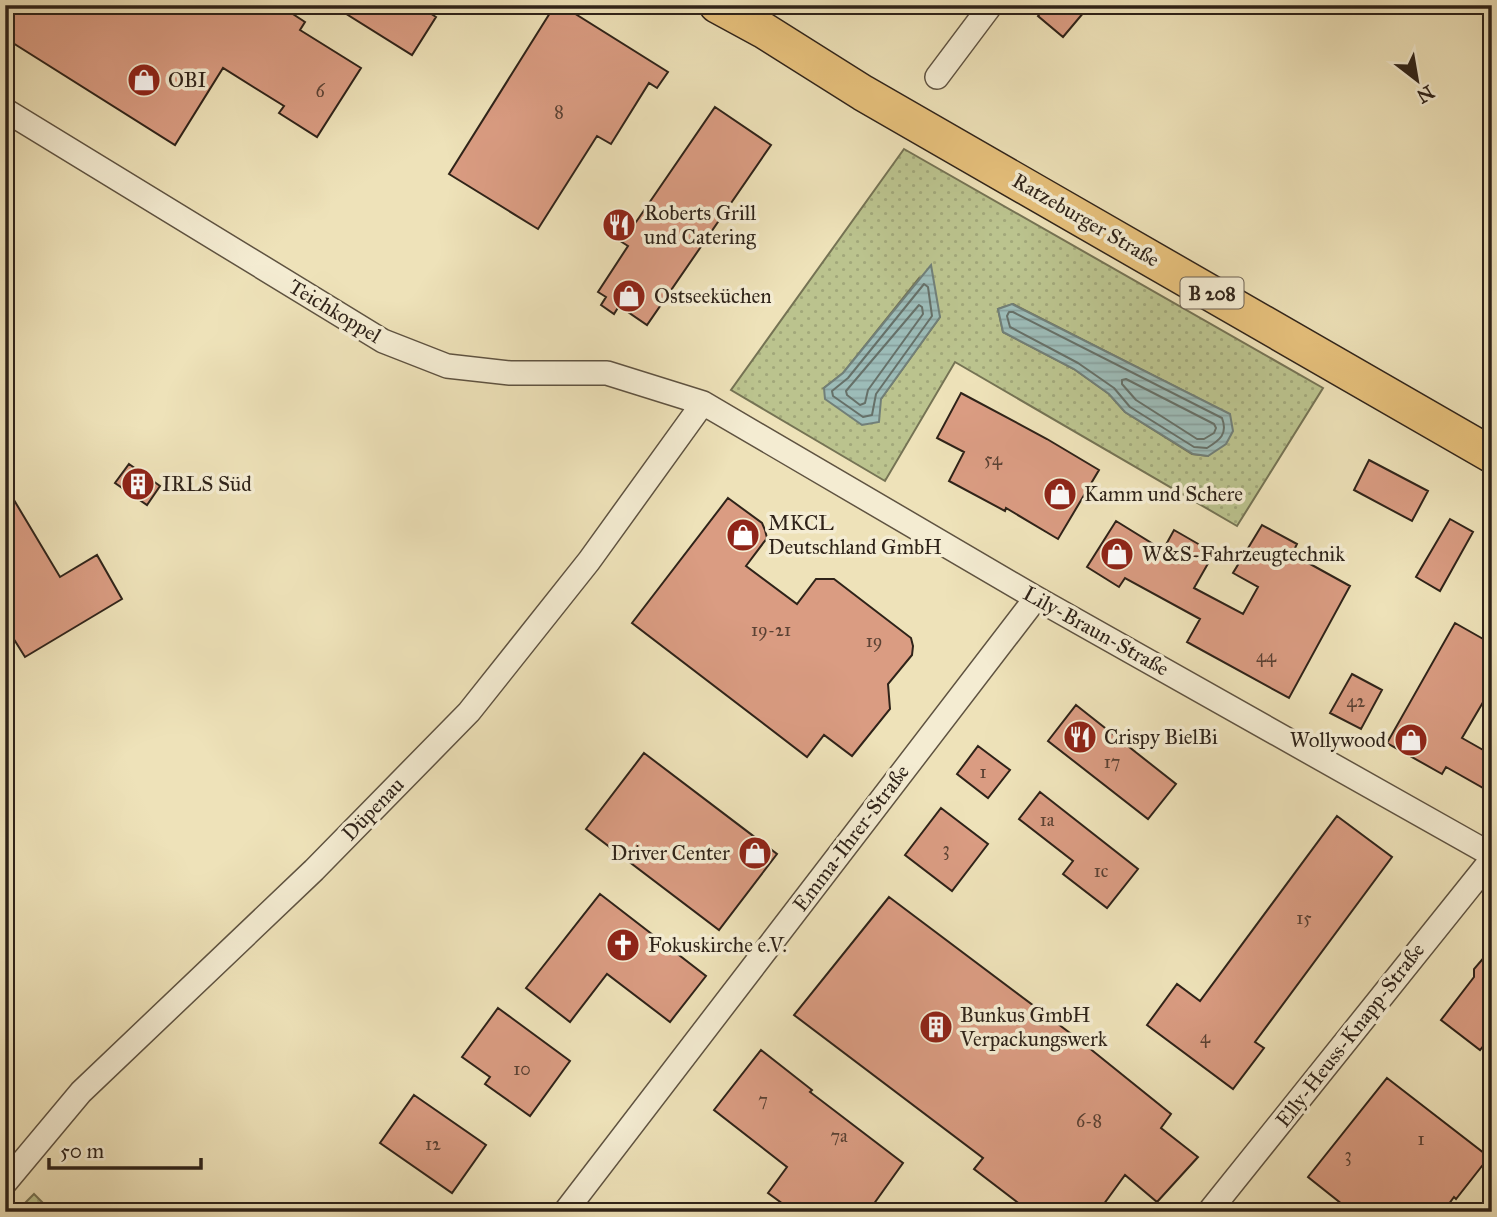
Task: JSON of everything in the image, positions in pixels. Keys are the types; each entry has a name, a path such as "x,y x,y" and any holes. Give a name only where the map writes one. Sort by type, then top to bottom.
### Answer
{"main road":[{"name":"Ratzeburger Straße","path":"717,5 763,30 863,93 1492,455"}],"street":[{"path":"937,78 991,5"},
{"name":"Teichkoppel","path":"5,110 383,341 447,366 510,373 607,373 704,403"},
{"name":"Lily-Braun-Straße","path":"704,403 1036,598 1492,857"},
{"name":"Düpenau","path":"5,1183 80,1092 314,870 469,712 589,561 704,403"},
{"name":"Emma-Ihrer-Straße","path":"565,1212 1036,598"},
{"name":"Elly-Heuss-Knapp-Straße","path":"1209,1212 1492,857"}],"green space":[{"path":"904,149 1323,388 1237,526 955,362 885,481 731,390","holes":["919,278 940,317 881,399 824,388 843,373","1013,304 1229,414 1208,456 1192,454 1125,412 1109,394 1074,369 1003,332 998,309"]},
{"path":"34,1194 52,1212 16,1212"}],"water":[{"path":"931,265 940,317 881,399 879,422 862,425 825,399 824,388 843,373"},
{"path":"1012,304 1230,414 1233,431 1226,444 1208,456 1193,454 1125,412 1109,394 1074,369 1003,332 998,309"}],"building":[{"name":"OBI","path":"5,5 279,5 305,22 300,30 361,68 317,137 279,113 284,106 223,68 175,145 5,38"},
{"path":"332,5 417,5 436,17 412,55"},
{"path":"555,5 561,5 668,72 657,88 649,83 611,144 597,136 538,229 449,174"},
{"path":"1047,5 1090,5 1063,37 1038,16"},
{"path":"715,107 771,145 647,325 619,306 614,314 601,305 606,297 598,292 628,246 606,232 617,214 634,225"},
{"path":"961,393 1099,470 1058,539 1006,508 1005,511 949,481 964,452 937,438"},
{"path":"1369,460 1428,491 1412,521 1354,490"},
{"name":"IRLS Süd","path":"129,464 160,486 147,505 115,483"},
{"path":"5,485 60,577 97,555 122,599 25,657 5,625"},
{"path":"728,498 762,523 765,530 767,538 746,566 797,604 816,579 834,579 911,638 912,655 888,684 890,709 852,756 824,735 807,757 632,623"},
{"path":"1450,519 1473,532 1440,591 1416,577"},
{"path":"1116,521 1163,550 1174,530 1214,553 1194,588 1243,614 1258,587 1233,573 1262,525 1297,544 1292,554 1350,586 1289,698 1187,642 1200,619 1125,578 1119,587 1087,567"},
{"path":"1455,623 1492,644 1492,687 1462,738 1492,755 1492,793 1446,767 1442,774 1387,743"},
{"path":"1352,674 1382,690 1361,729 1330,713"},
{"path":"1076,705 1176,784 1148,819 1048,741"},
{"path":"978,746 1010,770 988,798 957,774"},
{"path":"644,753 777,854 719,930 586,829"},
{"path":"1040,792 1138,869 1107,908 1063,874 1073,861 1019,819"},
{"path":"941,808 988,844 952,891 905,855"},
{"path":"1337,816 1392,857 1255,1042 1264,1048 1233,1089 1147,1025 1177,984 1200,1001"},
{"path":"600,894 706,976 670,1022 607,974 570,1022 526,988"},
{"name":"Bunkus GmbH Verpackungswerk","path":"889,897 1078,1039 1171,1114 1161,1128 1198,1157 1157,1202 1125,1175 1098,1212 1030,1212 974,1169 983,1158 794,1015"},
{"path":"1492,948 1492,1035 1480,1050 1441,1020 1474,977 1474,969"},
{"path":"498,1008 570,1061 530,1116 485,1084 490,1077 462,1057"},
{"path":"761,1050 812,1090 810,1092 903,1163 868,1212 794,1212 768,1193 787,1167 714,1110"},
{"path":"1387,1078 1489,1157 1443,1212 1352,1212 1308,1177"},
{"path":"414,1095 486,1145 452,1193 380,1143"}],"place":[{"name":"OBI","path":"144,80"},
{"name":"Roberts Grill und Catering","path":"619,225"},
{"name":"Ostseeküchen","path":"629,296"},
{"name":"IRLS Süd","path":"138,484"},
{"name":"Kamm und Schere","path":"1060,494"},
{"name":"MKCL Deutschland GmbH","path":"743,535"},
{"name":"W&S-Fahrzeugtechnik","path":"1117,554"},
{"name":"Crispy BielBi","path":"1080,737"},
{"name":"Wollywood","path":"1411,740"},
{"name":"Driver Center","path":"755,853"},
{"name":"Fokuskirche e.V.","path":"623,945"},
{"name":"Bunkus GmbH Verpackungswerk","path":"936,1027"}]}
